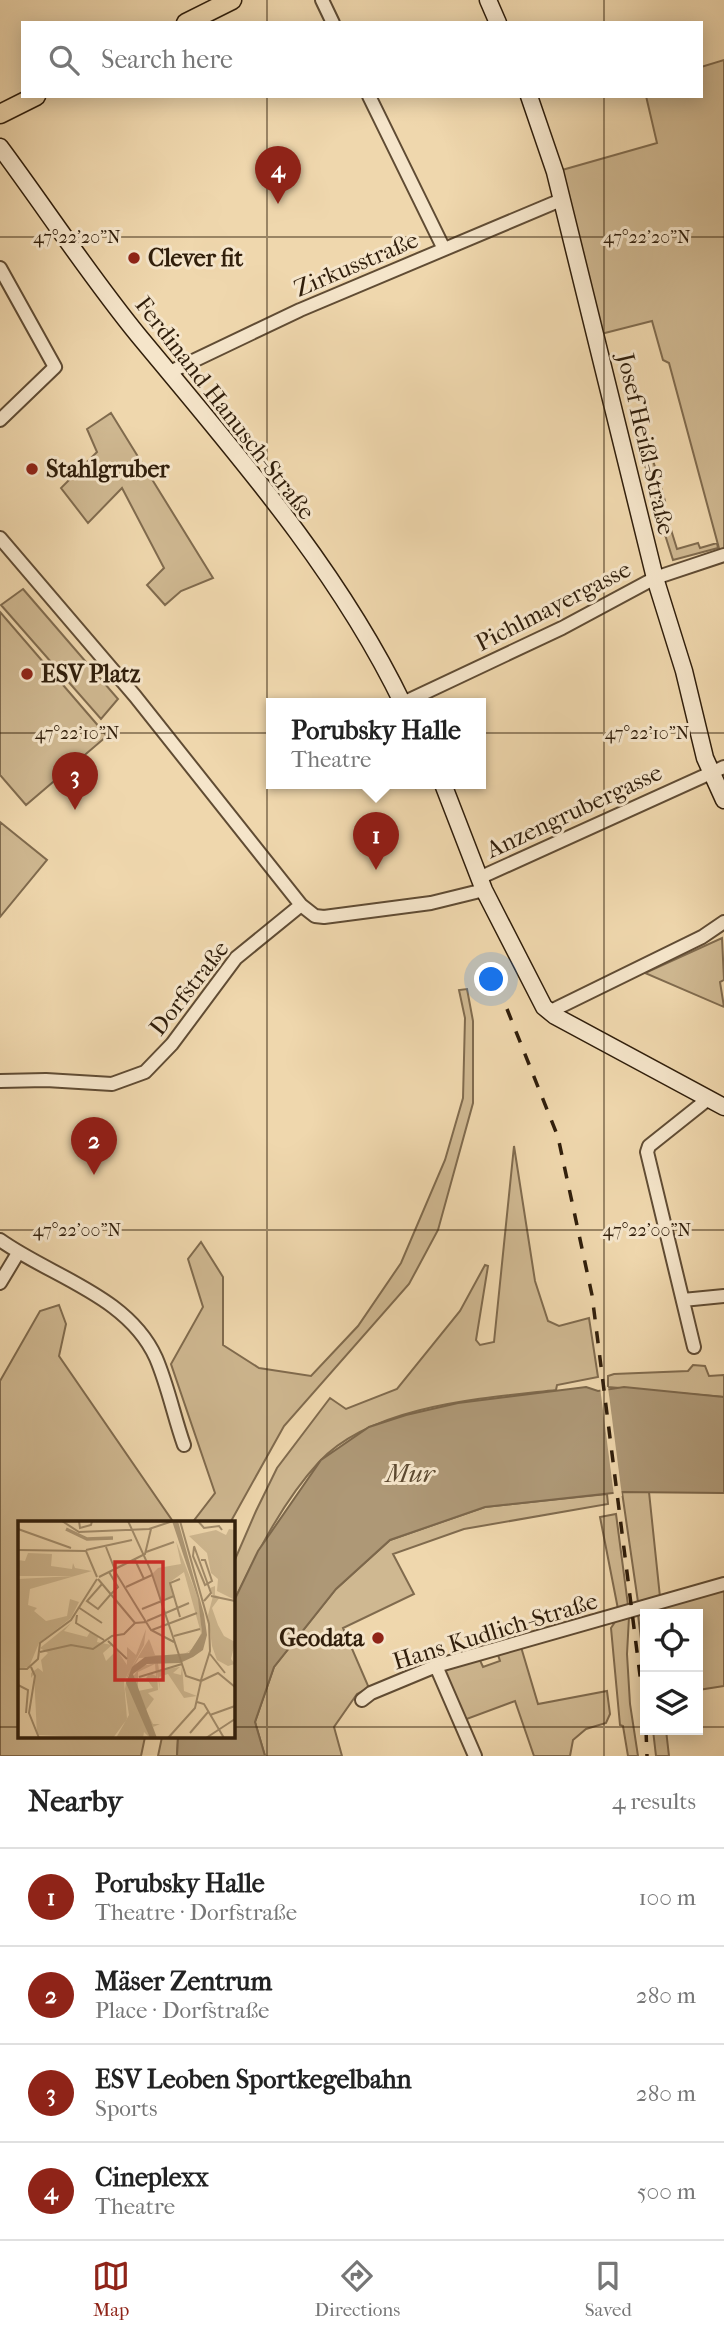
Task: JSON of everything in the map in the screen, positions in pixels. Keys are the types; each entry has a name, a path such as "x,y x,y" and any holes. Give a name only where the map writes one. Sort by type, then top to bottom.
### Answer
{"main road":[{"path":"190,21 232,0"},
{"path":"0,113 32,98"}],"street":[{"path":"321,0 332,21"},
{"path":"488,0 497,21"},
{"path":"370,98 444,248"},
{"name":"Josef Heißl-Straße","path":"530,98 555,172 600,345 655,578 717,770 724,800"},
{"name":"Ferdinand Hanusch-Straße","path":"0,147 114,303 266,493 350,608 378,652 401,698"},
{"name":"Zirkusstraße","path":"170,372 288,316 561,200"},
{"path":"0,420 55,368 2,271"},
{"path":"0,538 135,696 300,905 314,916 431,903 482,884"},
{"name":"Pichlmayergasse","path":"414,698 562,628 655,578 724,555"},
{"name":"Anzengrubergasse","path":"482,884 717,770"},
{"path":"445,789 482,884 540,1000 549,1012 724,1107"},
{"name":"Dorfstraße","path":"0,1081 46,1080 112,1084 145,1072 172,1044 236,958 300,905"},
{"path":"549,1012 702,937 724,922"},
{"path":"694,1347 647,1152 649,1146 708,1099"},
{"path":"0,1240 112,1304 143,1335 156,1357 184,1446"},
{"path":"0,1283 19,1253"},
{"path":"683,1300 724,1296"},
{"name":"Hans Kudlich-Straße","path":"362,1700 371,1693 436,1666 724,1584"},
{"path":"436,1666 475,1756"}],"shaded area":[{"path":"724,60 724,551 720,552 669,363 663,360 652,321 597,335 555,172 657,143 646,98 703,98 703,66"},
{"path":"111,413 213,578 181,591 165,605 147,585 164,568 122,488 88,523 61,488 97,452 87,429"},
{"path":"647,440 665,501 657,504 638,443"},
{"path":"668,520 677,549 698,543 700,548 717,543 718,548 673,560 661,522"},
{"path":"23,589 118,699 101,719 1,605"},
{"name":"ESV Platz","path":"0,612 107,736 26,805 0,775"},
{"path":"0,822 47,860 0,917"},
{"path":"722,938 724,980 720,982 724,1007 645,973"},
{"path":"467,989 473,1021 473,1103 438,1230 409,1284 284,1426 231,1521 194,1521 215,1493 171,1364 203,1307 188,1259 201,1242 223,1277 223,1345 259,1368 311,1376 358,1326 401,1263 445,1160 463,1098 465,1018 459,990"},
{"path":"514,1146 535,1281 548,1321 559,1326 589,1318 598,1377 557,1385 556,1390 463,1401 398,1416 341,1443 319,1462 293,1494 234,1601 234,1562 277,1468 330,1398 346,1409 397,1389 460,1311 485,1265 488,1266 476,1340 480,1345 494,1342"},
{"path":"59,1305 66,1324 59,1356 173,1521 18,1521 18,1738 145,1738 141,1756 0,1756 0,1381 40,1311"},
{"path":"693,1365 705,1366 709,1376 724,1375 724,1397 608,1387 608,1376 614,1374 688,1371"},
{"path":"622,1492 649,1492 660,1597 638,1602"},
{"path":"607,1494 608,1504 464,1529 393,1554 414,1594 343,1628 369,1688 357,1694 334,1727 342,1756 265,1756 255,1722 274,1667 336,1589 390,1540 485,1507"},
{"path":"616,1514 628,1605 618,1609 600,1517"},
{"path":"724,1589 724,1686 703,1689 703,1609 658,1609"},
{"path":"629,1617 627,1654 630,1704 638,1756 628,1756 623,1726 620,1725 611,1628 617,1619"},
{"path":"521,1647 538,1704 607,1691 610,1714 606,1723 586,1729 573,1740 570,1756 534,1756 515,1701 464,1720 444,1674 446,1670 479,1658 483,1667 500,1661 497,1652"},
{"path":"654,1735 667,1735 669,1756 656,1756"},
{"path":"162,1738 178,1738 177,1756 158,1756"}],"water":[{"name":"Mur","path":"586,1387 598,1391 624,1387 724,1397 724,1493 622,1492 485,1507 390,1540 336,1589 274,1667 255,1722 265,1756 177,1756 178,1738 234,1738 234,1601 258,1551 321,1460 369,1427 458,1403"}],"pier":[{"path":"600,1387 608,1387 622,1496 614,1496"}],"railway":[{"path":"507,1009 558,1137 592,1295 640,1675"},
{"path":"646,1735 647,1756"}],"place":[{"name":"Cineplexx","path":"278,204"},
{"name":"Clever fit","path":"134,258"},
{"name":"Stahlgruber","path":"32,469"},
{"name":"ESV Platz","path":"27,674"},
{"name":"ESV Leoben Sportkegelbahn","path":"75,810"},
{"name":"Porubsky Halle","path":"376,870"},
{"name":"Mäser Zentrum","path":"94,1175"},
{"name":"Geodata","path":"378,1638"}]}
